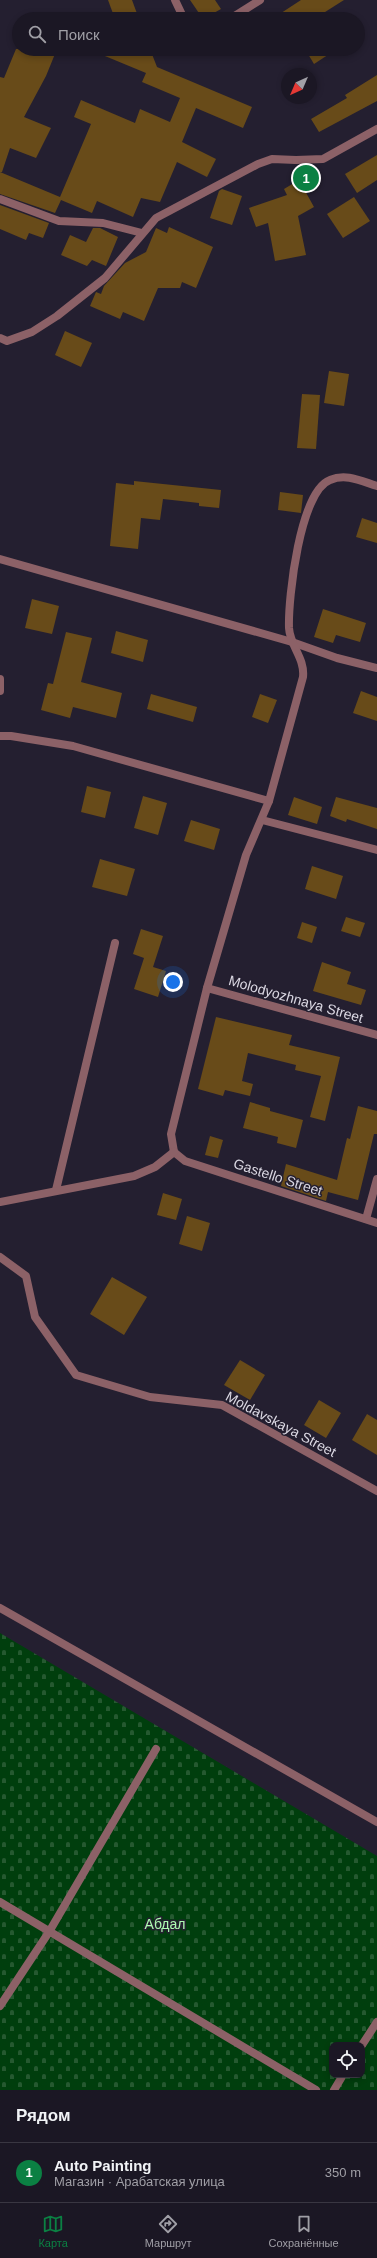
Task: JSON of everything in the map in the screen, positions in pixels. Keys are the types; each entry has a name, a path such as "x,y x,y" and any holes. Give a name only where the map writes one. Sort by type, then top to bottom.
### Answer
{"street":[{"path":"175,0 181,12"},
{"path":"241,12 260,0"},
{"path":"0,338 7,341 32,332 57,316 105,278 156,218 258,164 272,159 323,159 377,129"},
{"path":"0,199 59,221 103,223 142,233"},
{"path":"0,1202 134,1176 154,1168 174,1152 171,1134 207,988 246,855 269,801 304,669 302,661 292,642 289,628 297,548 312,497 320,486 338,477 347,477 377,486"},
{"path":"0,559 292,642 337,658 377,668"},
{"path":"0,680 0,691"},
{"path":"0,736 11,736 73,746 269,801"},
{"path":"262,820 377,850"},
{"path":"56,1190 115,943"},
{"name":"Molodyozhnaya Street","path":"207,988 377,1035"},
{"name":"Gastello Street","path":"174,1152 185,1161 377,1223"},
{"path":"366,1219 377,1179"},
{"name":"Moldavskaya Street","path":"0,1257 26,1276 35,1317 76,1375 150,1397 222,1405 377,1491"},
{"path":"0,1608 377,1822"},
{"path":"0,2006 49,1932 156,1749"},
{"path":"0,1902 316,2090"},
{"path":"364,2042 377,2022"},
{"path":"334,2090 341,2078"}],"green space":[{"name":"Абдал","path":"0,1633 377,1856 377,2090 0,2090"}],"building":[{"path":"108,0 132,0 136,12 112,12"},
{"path":"190,0 215,0 221,9 216,12 198,12"},
{"path":"301,0 344,0 325,12 283,12"},
{"path":"13,56 54,56 46,76 24,117 51,128 36,158 10,148 2,172 0,172 0,77 4,78"},
{"path":"105,56 153,56 157,67 252,107 243,128 196,108 182,142 216,159 207,177 177,162 160,202 141,198 133,217 97,201 92,213 61,200 55,213 0,194 0,172 60,197 91,124 74,117 81,100 135,123 140,109 170,122 180,98 142,82 146,73"},
{"path":"309,56 326,56 314,64"},
{"path":"377,75 377,101 319,132 311,119 347,98 345,95"},
{"path":"377,155 377,180 357,193 345,174"},
{"path":"299,180 314,207 298,216 306,255 275,261 268,223 256,227 249,208 287,195 284,189"},
{"path":"222,189 242,196 232,225 210,218 219,191"},
{"path":"354,197 370,221 343,238 327,214"},
{"path":"0,205 49,223 43,238 29,233 26,240 0,229"},
{"path":"169,227 213,247 196,288 182,282 180,288 158,288 144,321 123,312 120,319 90,306 96,292 101,294 104,286 125,263 146,252 156,228 167,233"},
{"path":"93,228 100,228 118,237 106,266 92,260 87,266 61,255 70,235 86,242"},
{"path":"65,331 92,343 81,367 55,355"},
{"path":"329,371 349,374 344,406 324,403"},
{"path":"302,394 320,395 316,449 297,448"},
{"path":"134,481 221,490 219,508 199,506 199,503 163,499 160,520 141,518 138,549 110,546 116,483 134,485"},
{"path":"280,492 303,495 301,513 278,510"},
{"path":"362,518 377,523 377,543 356,537"},
{"path":"32,599 59,606 52,634 25,628"},
{"path":"323,609 366,623 360,642 336,635 333,643 314,637"},
{"path":"116,631 148,640 143,662 111,653"},
{"path":"66,632 92,638 81,682 122,693 116,718 73,707 70,718 41,710 48,683 53,684"},
{"path":"361,691 377,697 377,721 353,713"},
{"path":"151,694 197,707 193,722 147,709"},
{"path":"260,694 277,700 268,723 252,717"},
{"path":"87,786 111,792 105,818 81,812"},
{"path":"143,796 167,803 158,835 134,828"},
{"path":"294,797 322,807 317,824 288,815"},
{"path":"336,797 377,808 377,829 347,819 346,822 330,816"},
{"path":"191,820 220,829 214,850 184,841"},
{"path":"100,859 135,869 127,896 92,887"},
{"path":"312,866 343,876 336,899 305,889"},
{"path":"346,917 365,923 360,937 341,931"},
{"path":"302,922 317,927 312,943 297,938"},
{"path":"141,929 163,936 153,967 166,971 158,997 134,989 144,958 133,954"},
{"path":"322,962 351,972 347,984 366,990 361,1005 313,991"},
{"path":"216,1017 292,1035 289,1045 340,1057 325,1121 310,1117 321,1076 295,1070 296,1065 248,1053 242,1081 253,1084 250,1096 225,1090 223,1096 198,1089"},
{"path":"250,1102 270,1108 270,1111 303,1120 296,1148 277,1143 278,1137 243,1128"},
{"path":"358,1106 377,1111 377,1134 374,1134 358,1200 328,1192 326,1201 281,1186 286,1164 337,1180 347,1138 350,1139"},
{"path":"210,1136 223,1140 218,1158 205,1155"},
{"path":"163,1193 182,1199 176,1220 157,1215"},
{"path":"187,1216 210,1223 202,1251 179,1244"},
{"path":"112,1277 147,1297 124,1335 90,1314"},
{"path":"240,1360 265,1375 250,1400 224,1385"},
{"path":"319,1400 341,1413 326,1438 304,1425"},
{"path":"367,1414 377,1420 377,1455 352,1440"}],"place":[{"name":"Auto Painting","path":"306,178"}]}
